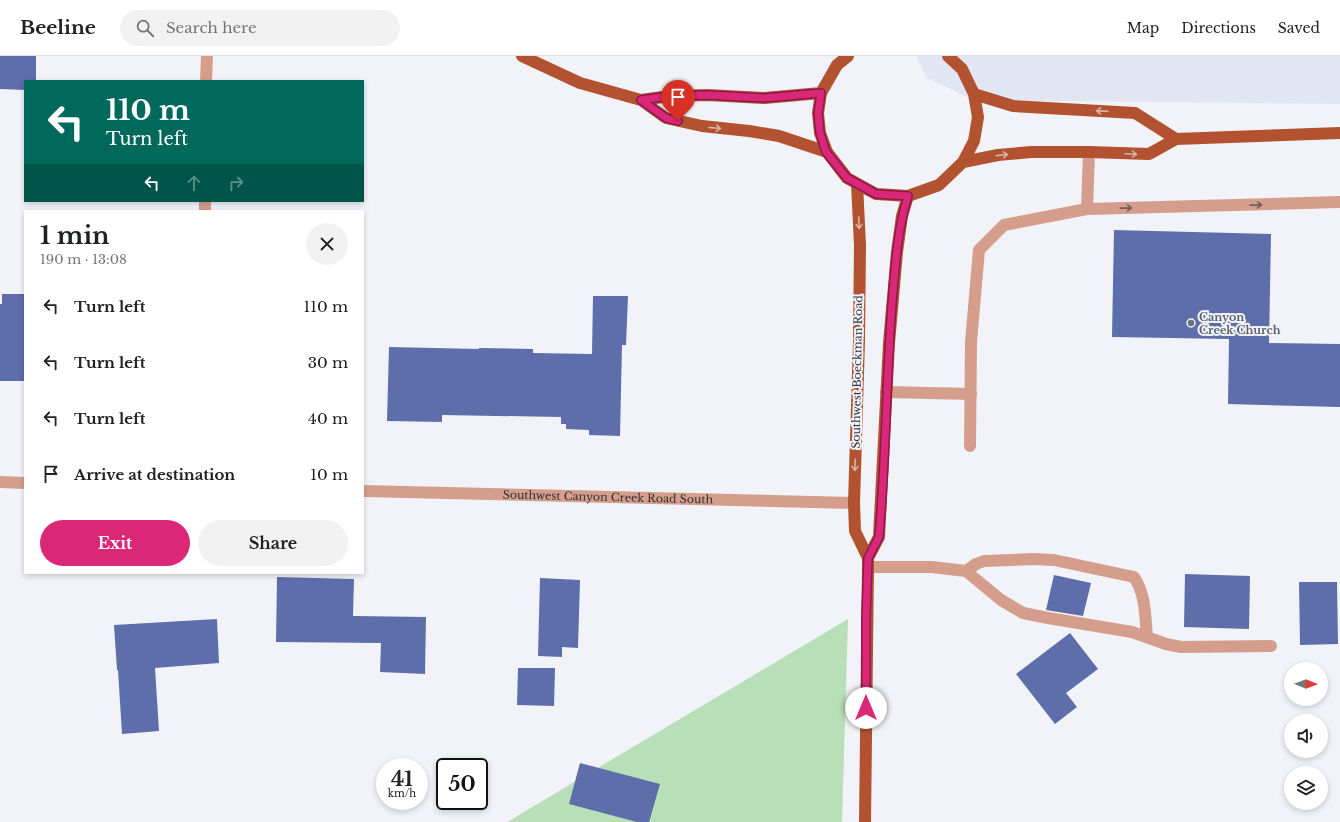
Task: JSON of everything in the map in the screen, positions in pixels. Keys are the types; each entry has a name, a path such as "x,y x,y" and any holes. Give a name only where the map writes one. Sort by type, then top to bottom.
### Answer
{"main road":[{"path":"522,56 580,83 641,100 666,118 702,126 779,136 826,152"},
{"path":"848,56 837,65 821,93 818,113 819,126 826,152 847,178 857,184 876,194 908,196 939,185 963,162 974,141 978,117 974,94 962,69 948,56"},
{"path":"641,100 670,96 707,95 764,98 821,93"},
{"path":"974,94 1013,106 1134,112 1176,139"},
{"path":"963,162 998,155 1031,152 1149,154 1176,139 1340,134"},
{"name":"Southwest Boeckman Road","path":"857,184 860,245 859,341 854,503 855,531 868,562"},
{"name":"Southwest Boeckman Road","path":"865,822 868,562 879,537 889,343 897,252 902,216 908,196"}],"street":[{"path":"206,56 206,80"},
{"path":"1087,209 1089,152"},
{"path":"970,446 972,342 979,250 1004,225 1087,209 1340,202"},
{"path":"886,392 971,394"},
{"path":"0,482 24,483"},
{"name":"Southwest Canyon Creek Road South","path":"364,491 854,503"},
{"path":"966,571 976,564 984,561 1034,558 1054,560 1134,577 1140,586 1144,602 1147,637"},
{"path":"868,562 932,566 966,571 1001,600 1023,613 1132,632 1166,644 1181,646 1271,646"}],"shaded area":[{"path":"916,56 1340,56 1340,104 974,100 927,78"}],"green space":[{"path":"848,619 842,822 507,822"}],"building":[{"path":"0,56 36,56 36,80 24,80 24,90 0,89"},
{"name":"Canyon Creek Church","path":"1114,230 1271,234 1269,343 1340,344 1340,407 1228,404 1229,339 1112,337"},
{"path":"2,294 24,294 24,381 0,381 0,304 2,304"},
{"path":"593,296 628,296 626,345 622,345 620,436 589,435 589,430 566,429 566,424 561,424 561,417 442,415 442,422 387,421 389,347 533,349 533,353 592,354"},
{"path":"1185,574 1250,576 1249,629 1184,627"},
{"path":"1054,575 1091,583 1083,616 1046,610"},
{"path":"277,577 354,579 353,616 426,617 425,674 380,672 381,643 276,642"},
{"path":"540,578 580,580 578,648 562,647 562,657 538,656"},
{"path":"1299,582 1337,582 1338,644 1300,645"},
{"path":"217,619 219,663 155,668 159,731 122,734 114,625"},
{"path":"1070,633 1098,669 1066,693 1077,707 1055,724 1016,674"},
{"path":"518,668 555,668 554,706 517,705"},
{"path":"580,763 660,784 649,822 637,822 569,804"}],"place":[{"name":"Canyon Creek Church","path":"1191,323"}],"route":[{"path":"678,121 666,118 641,100 670,96 707,95 764,98 821,93 818,113 820,133 826,152 847,178 876,194 908,196 902,216 894,282 889,343 879,537 868,558 866,708"}]}
